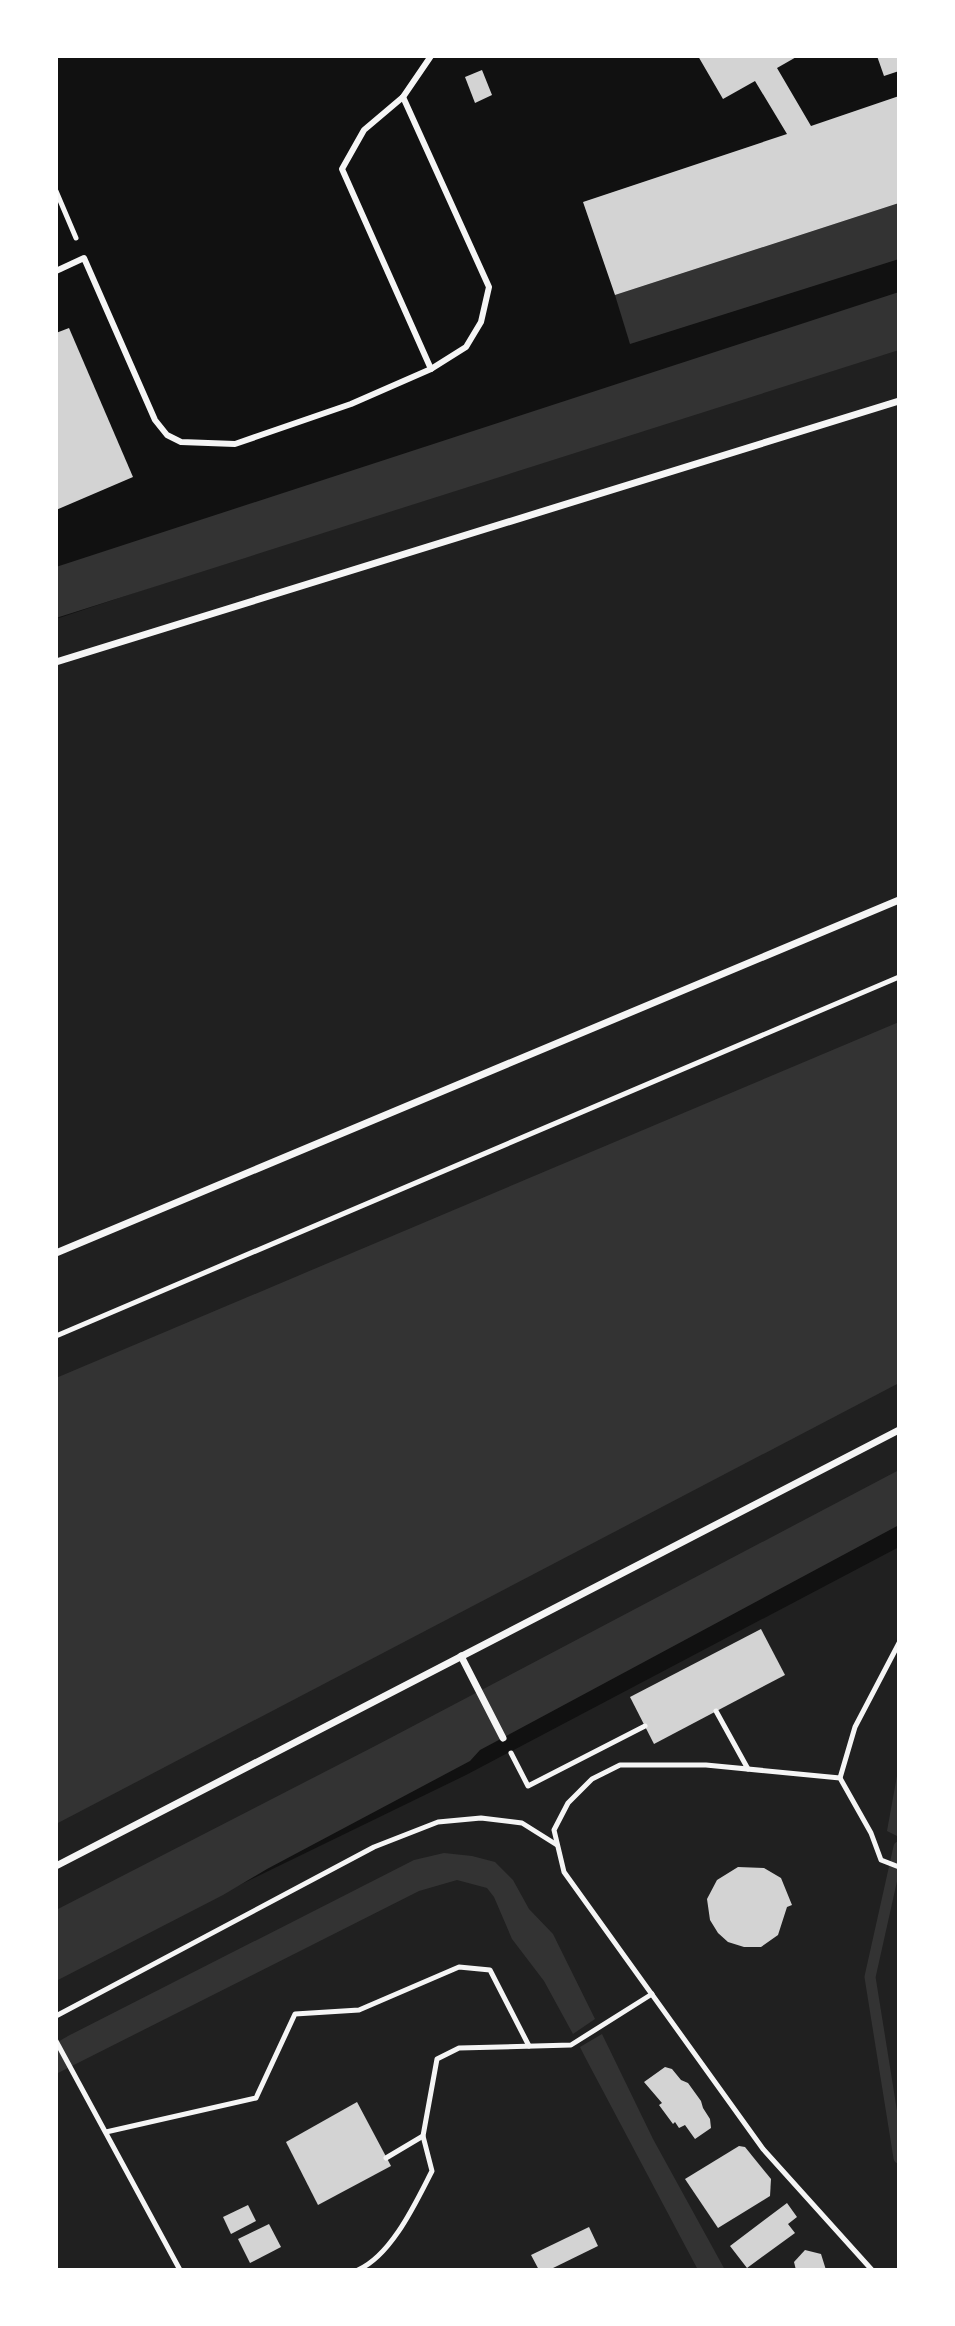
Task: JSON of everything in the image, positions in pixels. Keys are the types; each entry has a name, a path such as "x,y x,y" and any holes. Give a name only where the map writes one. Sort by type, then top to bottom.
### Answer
{"street":[{"path":"56,662 899,401"},
{"path":"56,1253 899,900"},
{"path":"56,1866 899,1430"},
{"path":"461,1656 503,1738"}],"lane":[{"path":"431,56 403,97 364,130 342,169 431,369"},
{"path":"56,271 84,258 155,420 167,435 181,442 235,444 351,404 431,369 466,347 481,322 489,287 403,97"}],"path":[{"path":"56,191 84,258"},
{"path":"56,1336 899,977"},
{"path":"899,1643 855,1727 840,1778 871,1833 881,1860 899,1867"},
{"path":"716,1711 748,1769"},
{"path":"503,1738 528,1786 645,1726"},
{"path":"840,1778 706,1765 620,1765 592,1779 568,1803 554,1830 564,1872 763,2149 872,2270"},
{"path":"56,2016 374,1847 438,1822 481,1818 522,1823 558,1846"},
{"path":"106,2132 256,2098 295,2014 359,2010 459,1967 490,1970 529,2046"},
{"path":"358,2270 368,2266 403,2227 432,2171 423,2136 437,2059 459,2048 571,2045 652,1994"},
{"path":"56,2041 180,2270"},
{"path":"386,2158 423,2136"}],"shaded area":[{"path":"899,203 899,259 630,344 615,295"},
{"path":"899,292 899,350 56,618 56,567"},
{"path":"899,338 899,1475 56,1916 56,619"},
{"path":"899,1022 899,1383 56,1824 56,1378"},
{"path":"899,1470 899,1525 480,1750 470,1761 223,1895 56,1981 56,1910"},
{"path":"899,1547 899,2270 56,2270 56,1974 466,1775"},
{"path":"899,1765 899,1837 887,1831"},
{"path":"444,1853 495,1862 513,1880 529,1909 553,1934 595,2019 573,2034 544,1981 512,1939 494,1897 487,1888 457,1880 419,1891 56,2074 56,2043 68,2036 414,1860"},
{"path":"602,2034 653,2139 725,2270 698,2270 585,2057 580,2047"}],"building":[{"path":"698,56 798,56 777,68 811,126 899,96 899,203 615,295 583,202 787,134 755,81 723,99"},
{"path":"877,56 899,56 899,71 884,76"},
{"path":"482,70 492,95 475,103 465,77"},
{"path":"69,328 133,477 56,510 56,333"},
{"path":"761,1629 785,1675 654,1744 630,1697"},
{"path":"738,1867 764,1868 781,1878 792,1905 787,1907 778,1935 761,1947 744,1947 728,1942 710,1920 707,1899 717,1880"},
{"path":"665,2067 688,2083 710,2119 711,2128 695,2139 685,2125 679,2128 675,2122 673,2124 659,2105 662,2103 644,2082"},
{"path":"357,2102 391,2166 318,2205 286,2142"},
{"path":"739,2146 745,2147 771,2179 770,2196 718,2228 685,2179"},
{"path":"787,2203 797,2217 788,2224 795,2233 747,2268 730,2246"},
{"path":"248,2205 256,2221 231,2234 223,2217"},
{"path":"269,2224 281,2247 250,2263 238,2239"},
{"path":"589,2227 598,2246 549,2270 539,2270 531,2255"},
{"path":"805,2250 821,2254 826,2270 796,2270 794,2262"}],"waterway":[{"path":"899,1847 870,1977 899,2158"}]}
